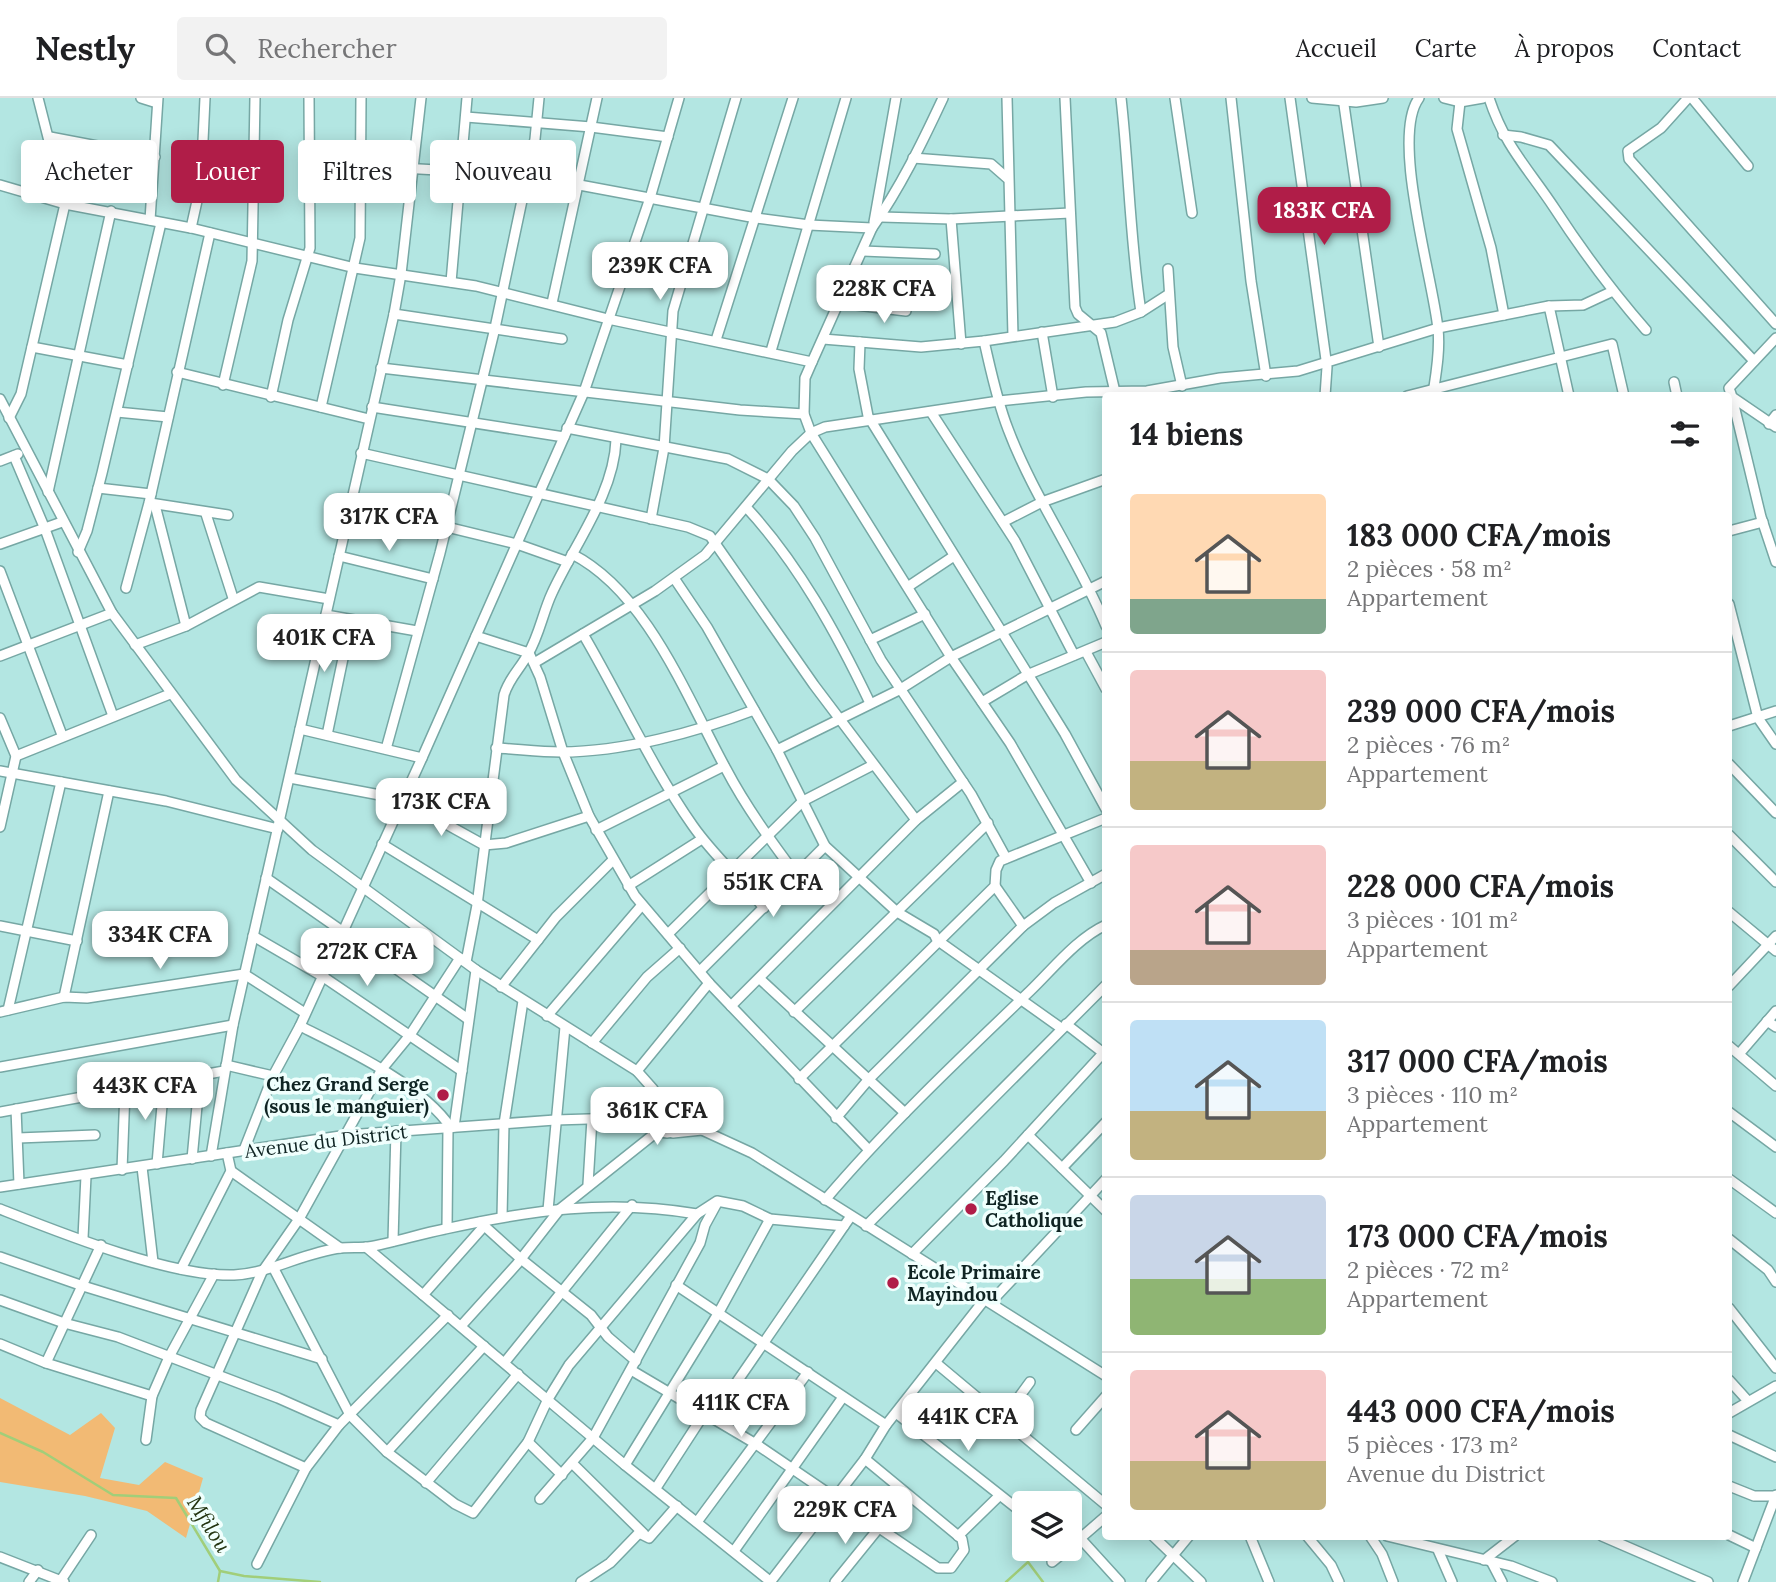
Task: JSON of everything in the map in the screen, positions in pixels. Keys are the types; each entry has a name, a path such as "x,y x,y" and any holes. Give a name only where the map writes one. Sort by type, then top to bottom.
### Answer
{"street":[{"path":"9,418 18,402 65,204 38,98"},
{"path":"141,98 157,101 156,140"},
{"path":"191,228 201,183 205,98"},
{"path":"223,385 252,261 256,163 255,98"},
{"path":"309,98 310,140"},
{"path":"360,140 361,98"},
{"path":"416,148 421,98"},
{"path":"464,140 467,98"},
{"path":"533,140 539,98"},
{"path":"552,303 597,98"},
{"path":"244,1150 273,1076 300,1026 361,886 422,758 584,392 650,198 679,98"},
{"path":"651,519 664,448 672,361 670,331 736,98"},
{"path":"716,340 793,98"},
{"path":"771,351 846,98"},
{"path":"876,223 896,98"},
{"path":"943,98 876,223 812,362 805,378 804,414 811,433 1066,836 1091,883"},
{"path":"1006,98 1013,336"},
{"path":"1065,98 1075,307 1077,314 1092,324 1103,338 1115,392"},
{"path":"1121,98 1129,168 1133,264 1141,312"},
{"path":"1175,98 1192,214"},
{"path":"1230,98 1251,281 1266,376"},
{"path":"1290,98 1326,364 1325,392"},
{"path":"1312,98 1383,98"},
{"path":"1419,98 1410,114 1408,146 1438,328 1434,387"},
{"path":"1444,98 1460,102 1483,98"},
{"path":"1489,98 1503,135 1555,208 1578,247 1646,330"},
{"path":"1748,166 1690,98 1661,128 1628,151 1629,159 1776,324"},
{"path":"1343,99 1379,347"},
{"path":"1460,102 1457,130 1490,248 1504,314"},
{"path":"466,117 591,127 668,137"},
{"path":"1503,135 1521,136 1549,145 1754,361"},
{"path":"50,137 66,140"},
{"path":"913,158 991,164 1007,178"},
{"path":"0,185 65,204 191,228 307,254 355,268 503,292 608,319 771,351 812,362"},
{"path":"578,185 756,218 809,225 1070,213"},
{"path":"150,220 151,203"},
{"path":"271,397 288,320 311,238 311,203"},
{"path":"321,407 355,268 360,238 360,203"},
{"path":"211,1156 244,974 394,314 410,203"},
{"path":"451,282 459,203"},
{"path":"386,749 460,475 503,292 520,203"},
{"path":"48,492 111,211"},
{"path":"951,219 961,344"},
{"path":"78,552 99,488 161,223"},
{"path":"125,587 151,500 177,372 210,233"},
{"path":"863,251 935,254"},
{"path":"1168,269 1173,347 1182,386"},
{"path":"1125,392 1182,386 1220,378 1266,376 1326,364 1438,328 1549,306 1583,305 1613,291"},
{"path":"823,339 922,348 961,344 1115,322 1141,312 1169,294"},
{"path":"840,303 906,311"},
{"path":"1549,306 1568,392"},
{"path":"394,314 562,339"},
{"path":"1042,332 1053,397"},
{"path":"1730,392 1729,388 1776,338"},
{"path":"984,341 1008,430 1042,502 1091,589 1102,616"},
{"path":"860,342 859,369 868,416 873,420 1001,634 1065,734 1102,802"},
{"path":"1419,392 1612,344 1624,392"},
{"path":"32,347 128,365"},
{"path":"381,368 668,402 804,414"},
{"path":"177,372 369,419"},
{"path":"1674,382 1676,392"},
{"path":"534,663 631,606 705,555 768,479 811,433 847,422 999,401 1102,394"},
{"path":"1732,397 1773,425 1776,415"},
{"path":"1732,397 1763,522 1776,562"},
{"path":"1,402 112,613 236,779 279,825 476,970 637,1071 653,1089 663,1108"},
{"path":"372,407 471,424 566,433 728,458 768,479 794,506 815,538 899,690 963,782 1006,858"},
{"path":"117,412 168,417"},
{"path":"931,412 1003,522 1074,655"},
{"path":"306,1468 203,1421 201,1410 262,1272 299,1219 382,1069 410,1035 463,960 477,905 496,748 507,682 529,653 552,592 596,507 616,454 617,440"},
{"path":"0,461 26,452"},
{"path":"361,453 541,492 700,531 715,542 814,685 916,820"},
{"path":"14,456 45,529 113,716"},
{"path":"1003,522 1042,502 1102,480"},
{"path":"99,488 206,514 228,515"},
{"path":"151,500 186,626"},
{"path":"352,503 570,558 602,572 661,648 724,766 768,837 797,876"},
{"path":"746,507 773,536 790,562 849,659 870,703"},
{"path":"206,514 233,598"},
{"path":"0,544 62,522"},
{"path":"1732,530 1763,522"},
{"path":"339,556 433,579"},
{"path":"909,586 954,556"},
{"path":"0,571 62,735"},
{"path":"674,578 754,709 825,846 897,912 912,919 1102,1051"},
{"path":"777,750 899,690 951,657 1102,584"},
{"path":"135,645 186,626 233,598 259,587 329,598"},
{"path":"0,656 112,613"},
{"path":"870,640 925,614"},
{"path":"326,615 417,631"},
{"path":"1732,616 1758,718 1776,744"},
{"path":"327,735 351,620"},
{"path":"583,634 643,742 702,839 716,856 732,869 764,908"},
{"path":"476,636 529,653 563,752 589,816 628,886 709,983 868,1150"},
{"path":"982,702 1027,675 1102,644"},
{"path":"318,648 344,654"},
{"path":"1086,652 1102,682"},
{"path":"16,756 62,735 170,694"},
{"path":"496,748 563,752 643,742 706,728 754,709"},
{"path":"1732,725 1776,711"},
{"path":"0,718 16,756 0,827"},
{"path":"300,729 422,758"},
{"path":"668,934 803,801 873,765"},
{"path":"596,830 724,766"},
{"path":"1732,767 1776,813"},
{"path":"0,771 279,825"},
{"path":"290,778 401,799 484,845 506,843 589,816"},
{"path":"61,782 4,1011 64,997 87,998 244,974 305,1013"},
{"path":"732,1006 916,820 963,782"},
{"path":"64,997 109,791"},
{"path":"799,1079 995,886 998,865 1006,858 1102,820"},
{"path":"794,1012 988,823"},
{"path":"1732,838 1776,882"},
{"path":"628,886 702,839"},
{"path":"382,844 477,905 538,940"},
{"path":"700,971 825,846"},
{"path":"501,987 556,917 612,861"},
{"path":"836,1118 869,1079 1023,926 1054,903 1102,876"},
{"path":"266,878 468,1019"},
{"path":"995,886 1023,926"},
{"path":"547,1016 642,905"},
{"path":"1732,915 1772,948"},
{"path":"0,926 77,941"},
{"path":"825,1200 868,1150 1022,998 1080,943 1102,928"},
{"path":"253,936 322,976 462,1071"},
{"path":"1732,982 1772,948 1776,936"},
{"path":"592,1043 648,977 680,948"},
{"path":"447,1228 451,1128 476,970"},
{"path":"760,979 905,1113"},
{"path":"637,1071 709,983"},
{"path":"866,1226 1102,989"},
{"path":"502,1217 504,1124 523,1001"},
{"path":"1739,1054 1776,1011"},
{"path":"1767,1021 1776,1027"},
{"path":"0,1067 233,1025"},
{"path":"300,1026 382,1069 437,1110 451,1128"},
{"path":"548,1210 565,1027"},
{"path":"1732,1048 1776,1086"},
{"path":"912,1254 1102,1056"},
{"path":"0,1112 125,1090 225,1068 273,1076"},
{"path":"192,1159 200,1074"},
{"path":"157,1164 164,1082"},
{"path":"122,1170 125,1090"},
{"path":"658,1131 654,1117 663,1108 671,1108 702,1130 752,1153 1102,1373"},
{"path":"16,1109 19,1184"},
{"path":"670,1134 679,1125 678,1113"},
{"path":"1732,1114 1776,1147"},
{"name":"Avenue du District","path":"0,1187 347,1135 555,1120 654,1117"},
{"path":"588,1184 592,1119"},
{"path":"1062,1168 1102,1126"},
{"path":"658,1131 670,1134 702,1130"},
{"path":"393,1241 396,1131"},
{"path":"461,1326 521,1259 560,1209 588,1184 627,1158 658,1131"},
{"path":"18,1138 94,1135"},
{"path":"1028,1135 1102,1207"},
{"path":"181,1269 231,1171 227,1153"},
{"path":"142,1167 153,1262"},
{"path":"231,1171 340,1248"},
{"path":"83,1238 86,1176"},
{"path":"1732,1181 1776,1213"},
{"path":"366,1247 625,1465 771,1582 865,1459 886,1425 988,1300 1102,1184"},
{"path":"274,1269 350,1415 387,1452 462,1509 473,1513 528,1442 548,1399 569,1365 697,1214 717,1201 743,1206 770,1219 844,1226"},
{"path":"540,1499 593,1438 700,1243 705,1225 717,1201"},
{"path":"0,1209 153,1262 214,1274 262,1272 340,1248 366,1247 447,1228 548,1210 632,1205 697,1214"},
{"path":"505,1362 632,1205"},
{"path":"656,1488 765,1342 851,1216"},
{"path":"625,1465 719,1312 770,1219"},
{"path":"482,1223 521,1259 591,1315 600,1328 636,1360"},
{"path":"424,1295 482,1223"},
{"path":"1732,1241 1768,1270 1776,1282"},
{"path":"46,1363 101,1245"},
{"path":"0,1257 83,1286 322,1359"},
{"path":"146,1440 152,1396 169,1357 214,1274"},
{"path":"676,1285 886,1425"},
{"path":"0,1300 64,1323 118,1337 339,1424"},
{"path":"1732,1312 1776,1368"},
{"path":"257,1564 306,1468 339,1424 448,1315"},
{"path":"0,1344 46,1363 152,1396"},
{"path":"387,1452 484,1346"},
{"path":"936,1363 1102,1502"},
{"path":"631,1370 756,1444 878,1529 945,1569 951,1568 964,1550 965,1543 865,1459"},
{"path":"697,1522 807,1372"},
{"path":"426,1483 518,1374"},
{"path":"1003,1419 1030,1382"},
{"path":"1732,1383 1748,1401"},
{"path":"1732,1411 1776,1386"},
{"path":"734,1551 843,1397"},
{"path":"1076,1430 1102,1401"},
{"path":"896,1413 1012,1505"},
{"path":"1732,1436 1776,1457"},
{"path":"528,1442 562,1475"},
{"path":"573,1464 649,1538"},
{"path":"1732,1487 1754,1496 1776,1496 1743,1582"},
{"path":"958,1536 999,1496"},
{"path":"649,1538 677,1506"},
{"path":"1082,1536 1102,1519"},
{"path":"835,1582 878,1529"},
{"path":"581,1582 610,1563 639,1533 649,1538"},
{"path":"0,1557 63,1581 91,1535"},
{"path":"1732,1536 1756,1548"},
{"path":"1082,1540 1120,1582"},
{"path":"1157,1540 1201,1582"},
{"path":"1151,1582 1186,1540"},
{"path":"1252,1540 1269,1582"},
{"path":"1310,1540 1331,1565 1339,1582"},
{"path":"1373,1540 1382,1554 1393,1582"},
{"path":"1402,1540 1524,1570 1552,1582"},
{"path":"1611,1540 1708,1582"},
{"path":"1488,1561 1498,1541"},
{"path":"1438,1550 1451,1582"},
{"path":"1488,1561 1502,1582"},
{"path":"29,1582 38,1570"}],"shaded area":[{"path":"0,1398 70,1435 101,1413 115,1428 100,1478 139,1485 165,1462 203,1478 186,1538 147,1511 85,1496 0,1482"}],"waterway":[{"name":"Mfilou","path":"0,1433 43,1452 113,1495 176,1498 220,1571 244,1576 320,1582"},
{"path":"1006,1582 1028,1562 1043,1582"},
{"path":"218,1582 220,1571"}],"place":[{"name":"Chez Grand Serge (sous le manguier)","path":"443,1095"},
{"name":"Eglise Catholique","path":"971,1209"},
{"name":"Ecole Primaire Mayindou","path":"893,1283"}]}
